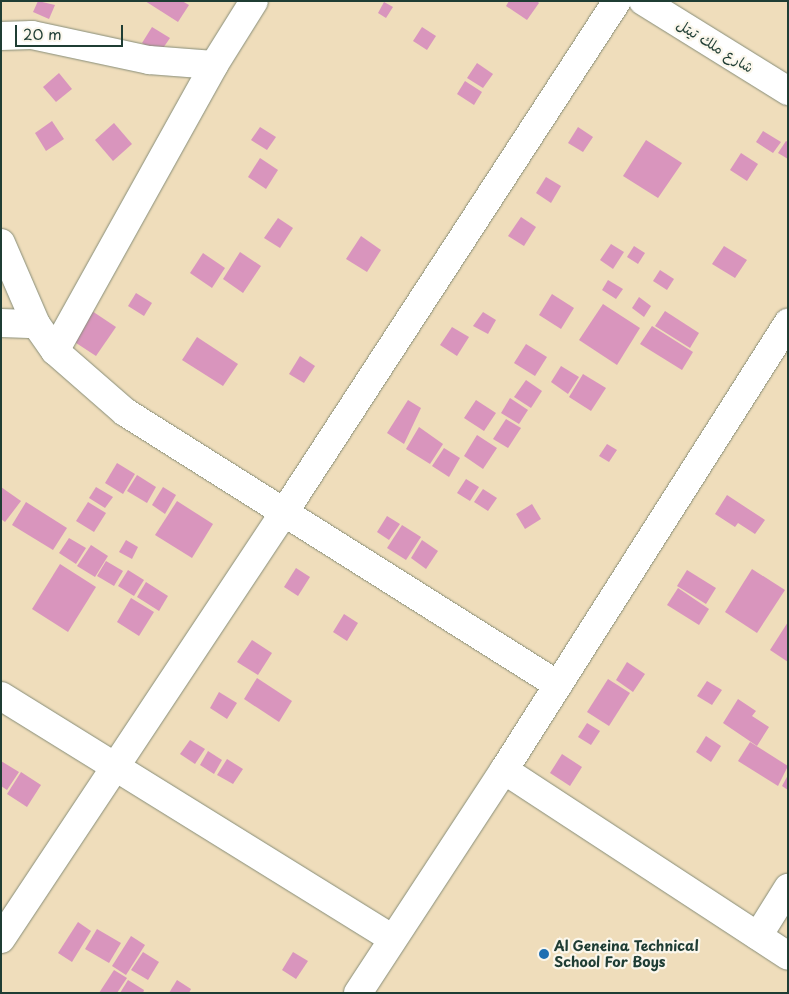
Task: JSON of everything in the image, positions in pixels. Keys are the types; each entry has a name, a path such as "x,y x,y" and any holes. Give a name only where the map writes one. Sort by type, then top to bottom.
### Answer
{"street":[{"path":"55,351 214,65 254,1"},
{"path":"1,939 285,511 617,1"},
{"name":"شارع ملك تيتل","path":"643,1 788,91"},
{"path":"1,36 32,35 149,60 214,65"},
{"path":"1,243 36,324 55,351 125,412 285,511 558,685"},
{"path":"1,323 36,324"},
{"path":"358,993 504,770 788,323"},
{"path":"1,696 393,939"},
{"path":"504,770 788,956"},
{"path":"758,936 788,888"}],"building":[{"path":"38,1 55,5 49,19 33,12"},
{"path":"145,1 182,1 189,5 178,22"},
{"path":"509,1 537,1 539,3 527,20 506,6"},
{"path":"384,2 393,7 386,18 378,13"},
{"path":"152,27 170,38 159,54 142,43"},
{"path":"422,27 436,36 427,50 413,41"},
{"path":"477,63 493,74 483,88 467,78"},
{"path":"59,73 72,89 56,102 43,87"},
{"path":"465,81 482,92 474,105 457,94"},
{"path":"52,121 64,139 46,151 35,133"},
{"path":"114,123 132,144 113,161 95,140"},
{"path":"260,127 276,137 267,150 251,140"},
{"path":"578,127 593,137 583,152 568,143"},
{"path":"763,131 781,142 773,153 756,142"},
{"path":"646,140 682,163 658,198 623,176"},
{"path":"786,141 788,142 788,159 778,153"},
{"path":"741,153 758,164 747,181 730,170"},
{"path":"260,158 278,170 266,189 248,177"},
{"path":"546,177 561,186 551,203 536,193"},
{"path":"521,217 536,227 524,246 508,236"},
{"path":"278,218 293,228 280,248 264,238"},
{"path":"361,236 381,250 367,272 346,259"},
{"path":"611,244 624,252 613,269 600,260"},
{"path":"634,246 645,253 638,264 627,257"},
{"path":"724,246 747,260 735,278 712,264"},
{"path":"240,252 261,266 243,293 223,279"},
{"path":"203,253 225,268 212,288 190,273"},
{"path":"660,270 674,279 667,290 653,281"},
{"path":"608,280 623,289 616,299 602,290"},
{"path":"136,293 152,303 144,316 128,306"},
{"path":"552,294 574,308 561,329 539,315"},
{"path":"639,297 651,306 644,317 632,308"},
{"path":"603,304 640,328 617,365 579,340"},
{"path":"86,307 116,327 96,356 67,337"},
{"path":"665,311 699,333 690,348 655,326"},
{"path":"483,312 496,320 488,334 473,326"},
{"path":"652,326 693,352 682,370 640,344"},
{"path":"452,327 469,337 457,356 440,345"},
{"path":"197,337 238,364 223,386 182,360"},
{"path":"526,344 547,357 535,376 514,363"},
{"path":"300,356 315,366 304,383 289,374"},
{"path":"561,366 579,377 568,394 551,382"},
{"path":"583,374 606,388 591,411 569,397"},
{"path":"526,380 542,391 531,408 514,397"},
{"path":"510,398 528,410 519,424 501,413"},
{"path":"408,400 421,408 404,444 387,433"},
{"path":"476,400 496,413 484,431 464,418"},
{"path":"506,419 521,428 508,448 493,439"},
{"path":"419,427 443,444 430,464 406,449"},
{"path":"477,435 497,448 483,469 464,456"},
{"path":"607,444 617,450 609,462 599,456"},
{"path":"444,448 460,458 449,477 432,466"},
{"path":"117,463 135,474 123,494 105,483"},
{"path":"137,475 156,487 147,503 127,491"},
{"path":"466,479 479,487 470,501 457,493"},
{"path":"1,487 21,501 5,522 1,519"},
{"path":"96,487 113,497 105,508 89,498"},
{"path":"163,487 176,495 165,514 152,505"},
{"path":"483,489 497,498 488,511 474,502"},
{"path":"727,495 765,520 755,534 738,523 735,527 715,514"},
{"path":"177,501 213,524 192,558 155,535"},
{"path":"26,502 67,528 53,550 12,525"},
{"path":"88,502 106,513 94,532 76,521"},
{"path":"532,504 541,519 525,529 516,514"},
{"path":"387,516 400,524 389,540 377,532"},
{"path":"402,525 421,537 406,560 387,548"},
{"path":"69,538 86,548 76,564 59,553"},
{"path":"126,540 138,547 132,559 119,552"},
{"path":"422,540 438,551 426,569 411,558"},
{"path":"91,545 108,556 95,577 77,566"},
{"path":"106,561 123,571 114,586 97,576"},
{"path":"60,564 96,587 68,632 32,609"},
{"path":"296,568 310,577 298,596 284,587"},
{"path":"752,569 785,590 757,633 725,612"},
{"path":"128,570 144,580 134,596 118,586"},
{"path":"687,570 716,588 706,604 677,586"},
{"path":"146,582 168,596 159,611 137,597"},
{"path":"678,588 709,609 699,625 667,605"},
{"path":"131,598 154,612 139,636 117,622"},
{"path":"344,614 358,623 347,641 333,632"},
{"path":"788,622 788,662 770,650"},
{"path":"252,640 272,653 258,675 237,662"},
{"path":"627,662 645,674 633,692 616,680"},
{"path":"257,678 292,701 279,722 244,699"},
{"path":"608,679 630,693 609,726 587,712"},
{"path":"707,681 722,690 712,705 697,696"},
{"path":"219,692 237,703 227,719 210,708"},
{"path":"738,699 756,711 752,716 769,727 757,746 723,723"},
{"path":"587,723 600,731 591,745 578,737"},
{"path":"706,736 721,746 711,762 696,752"},
{"path":"190,740 205,749 195,764 180,754"},
{"path":"750,742 788,766 778,786 738,761"},
{"path":"208,751 222,760 214,774 200,765"},
{"path":"562,754 582,767 570,786 550,773"},
{"path":"227,759 243,769 233,784 217,775"},
{"path":"1,761 19,772 7,790 1,786"},
{"path":"21,772 41,785 27,807 7,794"},
{"path":"788,775 788,790 782,786"},
{"path":"78,922 91,931 72,962 58,953"},
{"path":"97,929 121,943 109,963 85,949"},
{"path":"131,936 145,945 126,975 112,966"},
{"path":"143,952 159,962 148,980 131,970"},
{"path":"293,952 308,961 296,979 282,970"},
{"path":"114,970 127,978 117,993 99,993"},
{"path":"128,980 144,990 143,993 120,993"},
{"path":"177,980 191,989 189,993 169,993"}],"place":[{"name":"Al Geneina Technical School For Boys","path":"544,954"}]}
